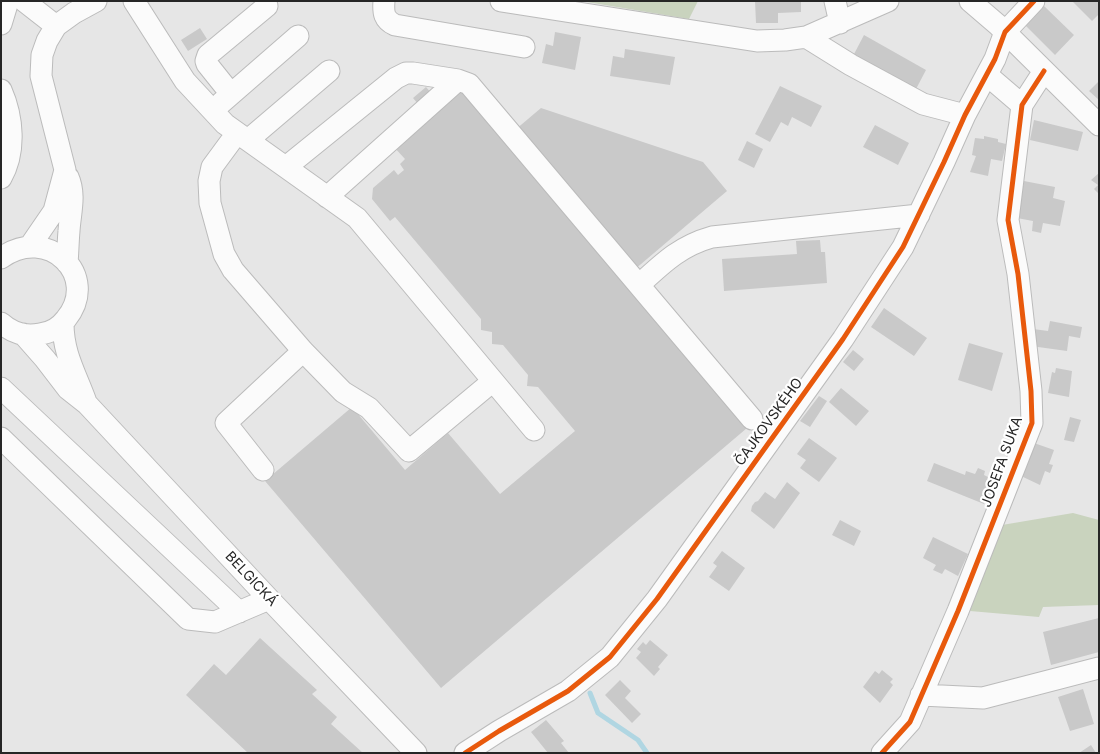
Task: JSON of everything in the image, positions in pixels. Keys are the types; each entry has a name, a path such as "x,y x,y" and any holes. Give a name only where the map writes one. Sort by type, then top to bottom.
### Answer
{"street":[{"path":"1,24 8,1"},
{"path":"24,1 56,26"},
{"path":"67,263 72,192 41,76 42,55 47,41 56,26 74,12 96,1"},
{"path":"134,1 185,81 225,124 357,218 534,430"},
{"path":"384,1 385,19 394,26 524,47"},
{"path":"501,1 757,41 806,37 888,1"},
{"path":"835,1 840,23"},
{"path":"970,1 1005,32 1099,125"},
{"path":"1005,32 1034,1"},
{"path":"231,94 207,64 208,55 267,6"},
{"name":"ČAJKOVSKÉHO","path":"465,753 498,731 568,691 610,657 657,600 843,339 903,247 965,115 987,75 1005,32"},
{"path":"212,110 298,36"},
{"path":"806,37 851,65 923,104 965,115"},
{"path":"329,71 242,137 212,167 210,203 224,254 233,270 303,351 343,392 370,408 409,451 493,381"},
{"name":"JOSEFA SUKA","path":"882,753 910,722 958,611 1032,423 1031,392 1018,274 1008,220 1022,105 1044,71"},
{"path":"286,167 396,78 406,73 458,80 469,84 752,419"},
{"path":"987,75 1022,105"},
{"path":"327,197 458,80"},
{"path":"1,90 12,135 8,166 1,178"},
{"path":"30,246 54,211 65,170"},
{"path":"639,285 675,253 712,237 919,214"},
{"path":"1,258 19,248 30,246 50,250 67,263 75,278 77,294 75,305 63,323 44,334 34,336 23,334 2,325"},
{"name":"BELGICKÁ","path":"63,323 63,338 66,352 87,404"},
{"name":"BELGICKÁ","path":"23,334 68,389 87,404 268,599 416,753"},
{"path":"263,470 226,423 303,351"},
{"path":"1,388 239,612"},
{"path":"1,438 188,619 215,622 268,599"},
{"path":"922,695 982,698 1099,668"}],"green space":[{"path":"581,1 698,1 689,19"},
{"path":"1073,513 1099,520 1099,605 1043,607 1039,617 970,611 1002,525"}],"building":[{"path":"755,1 801,1 801,12 778,13 778,23 756,23"},
{"path":"1072,1 1099,1 1099,14 1092,21"},
{"path":"1044,6 1074,35 1055,55 1025,25"},
{"path":"200,28 207,39 188,51 181,40"},
{"path":"555,32 581,37 575,70 542,63 546,44 553,46"},
{"path":"864,35 926,70 916,89 853,56"},
{"path":"625,49 675,57 670,85 610,76 613,56 624,58"},
{"path":"1099,81 1099,100 1089,91"},
{"path":"780,86 822,106 811,127 792,117 788,126 781,122 770,142 755,134"},
{"path":"426,87 432,94 419,105 413,98"},
{"path":"460,89 515,130 541,108 703,162 727,191 634,270 747,428 441,688 265,481 352,407 405,470 448,433 500,494 575,431 538,387 527,386 528,375 503,345 492,344 492,332 481,330 481,319 395,217 390,221 372,199 373,188 394,170 398,175 404,170 400,164 405,159 393,146"},
{"path":"1034,120 1083,132 1078,151 1030,140"},
{"path":"875,125 909,143 898,165 863,147"},
{"path":"984,136 998,139 998,142 1006,144 1002,161 991,159 988,176 970,172 976,156 972,155 975,138 984,139"},
{"path":"747,141 763,149 754,168 738,160"},
{"path":"1099,173 1099,194 1094,189 1098,185 1091,180"},
{"path":"1024,181 1055,187 1053,198 1065,201 1060,226 1043,223 1041,233 1032,231 1033,221 1017,218"},
{"path":"820,240 821,252 825,252 827,283 724,291 722,259 797,254 796,241"},
{"path":"884,308 927,338 914,356 871,327"},
{"path":"1050,321 1082,327 1080,338 1069,336 1067,351 1031,346 1033,329 1048,331"},
{"path":"969,343 1003,353 992,391 958,380"},
{"path":"853,350 864,359 854,371 843,362"},
{"path":"1056,368 1072,371 1069,397 1048,393 1052,372 1055,373"},
{"path":"841,388 869,411 856,426 829,402"},
{"path":"819,396 827,401 810,427 800,421"},
{"path":"1070,417 1081,420 1074,442 1064,440"},
{"path":"809,438 837,458 819,482 800,468 806,460 797,454"},
{"path":"1034,443 1054,450 1049,464 1053,465 1050,473 1045,471 1040,485 1021,476"},
{"path":"934,463 965,475 966,471 975,474 978,468 985,471 984,475 993,482 984,504 927,481"},
{"path":"787,482 800,493 774,529 751,511 752,506 765,492 775,499"},
{"path":"840,520 861,531 854,546 832,535"},
{"path":"933,537 968,554 958,576 945,569 942,574 933,570 936,565 923,558"},
{"path":"722,551 745,568 729,591 709,577 717,566 713,563"},
{"path":"1099,618 1099,652 1051,665 1043,632"},
{"path":"260,638 317,690 312,694 337,717 331,724 363,753 248,753 186,695 214,664 226,675"},
{"path":"650,640 668,655 658,667 660,669 654,676 636,658 641,652 637,649 643,642 646,645"},
{"path":"882,670 893,679 890,682 893,685 880,703 863,687 875,671 879,674"},
{"path":"620,680 631,691 625,698 641,714 632,723 605,695"},
{"path":"1083,689 1094,724 1070,731 1058,697"},
{"path":"546,720 564,741 561,743 569,753 548,753 531,732"},
{"path":"1091,745 1096,753 1079,753"}],"waterway":[{"path":"590,693 598,713 638,740 647,753"}],"cycle path":[{"path":"465,753 568,691 610,657 657,599 843,339 903,247 965,115 995,59 1005,32 1034,1"},
{"path":"882,753 910,722 958,611 1032,423 1031,391 1018,274 1008,220 1022,105 1044,71"}]}
